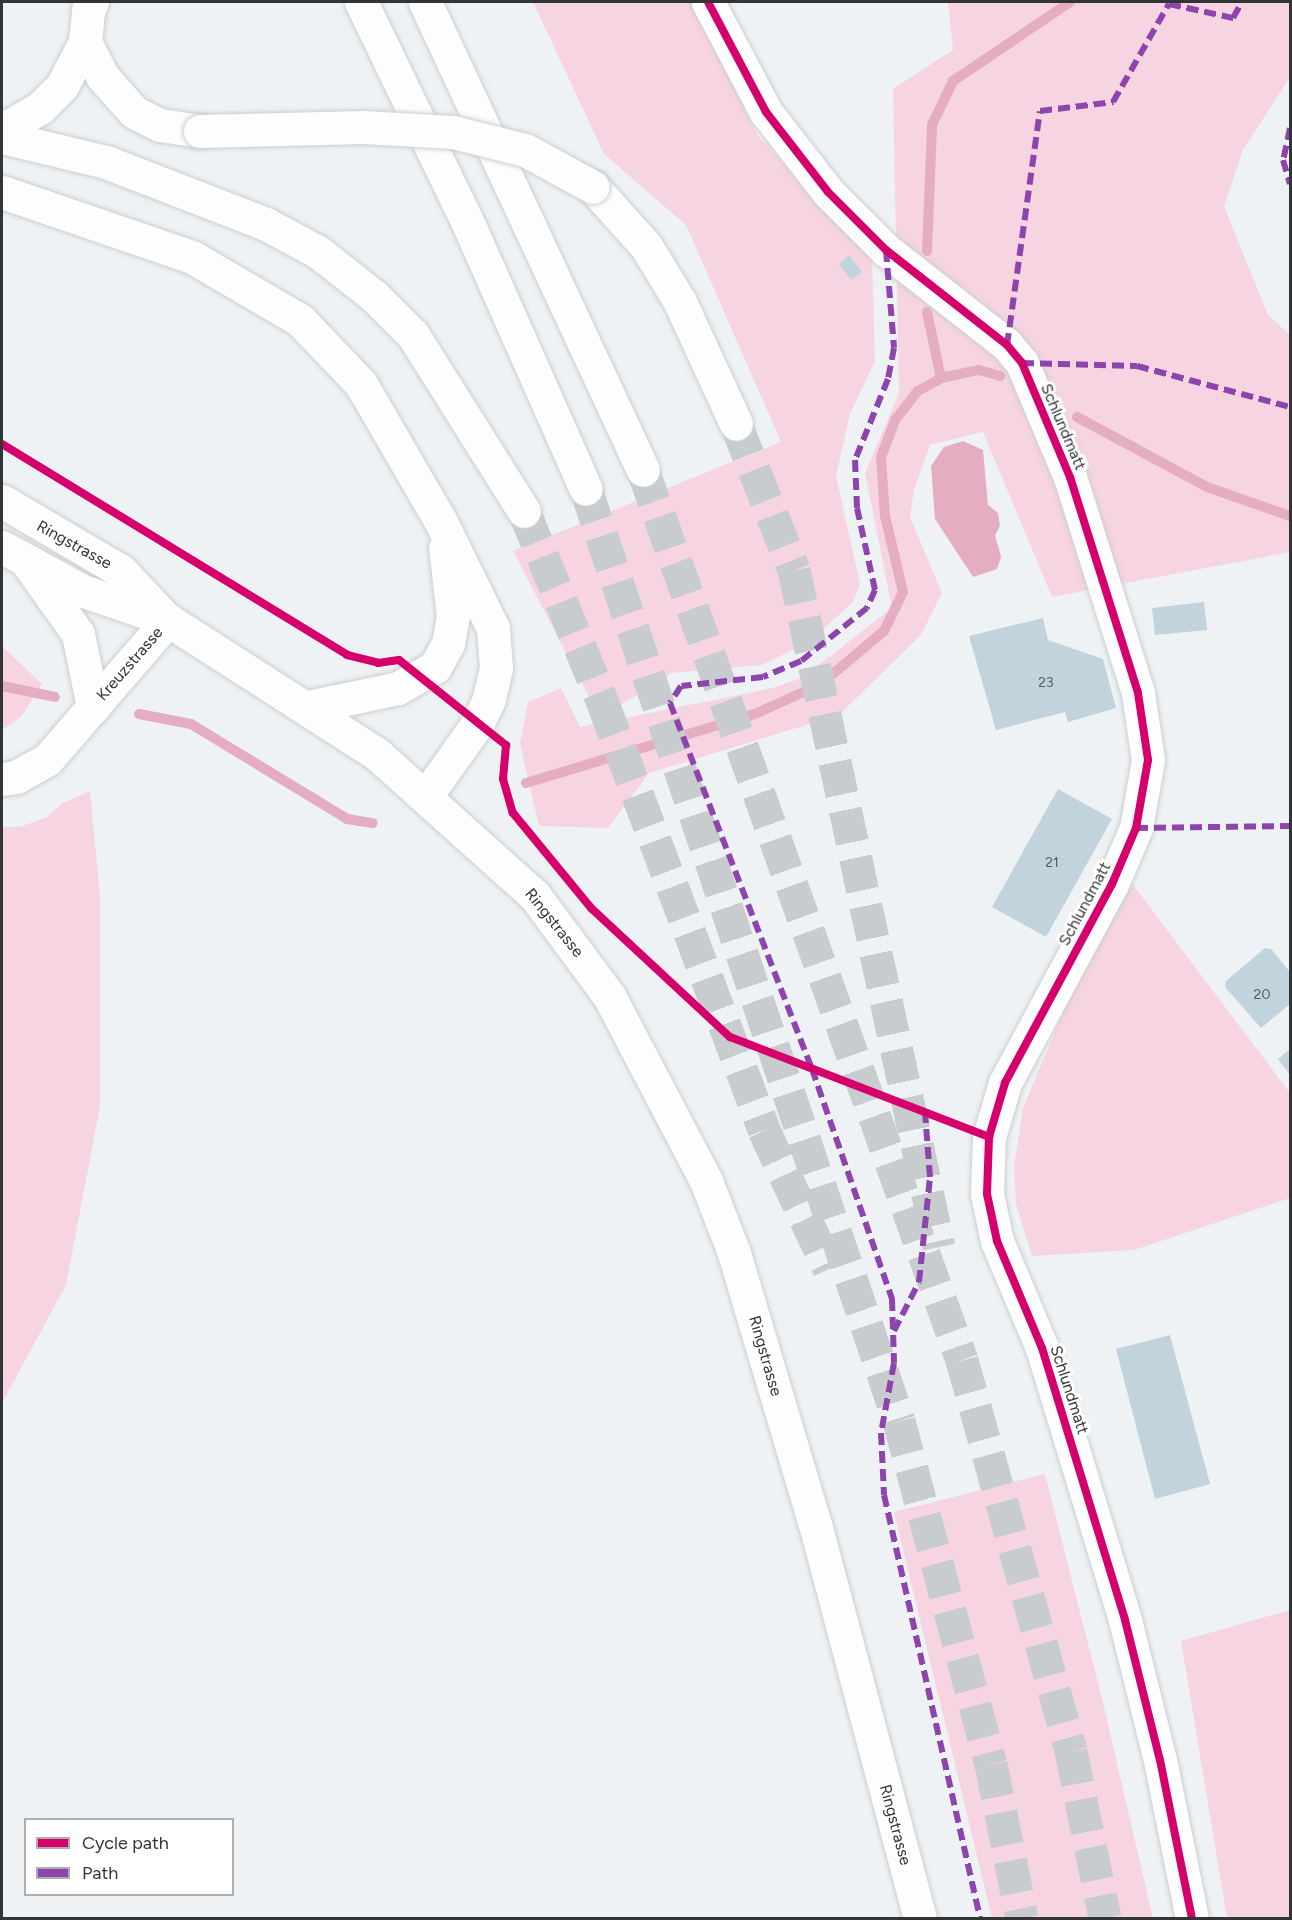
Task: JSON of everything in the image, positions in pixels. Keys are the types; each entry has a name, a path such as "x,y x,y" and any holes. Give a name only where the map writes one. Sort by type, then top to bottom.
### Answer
{"main road":[{"path":"361,2 471,230 586,489"},
{"path":"425,2 643,470"},
{"name":"Schlundmatt","path":"708,2 766,112 828,192 886,250 1007,345 1022,363 1070,477 1138,693 1148,760 1136,828 1112,884 1005,1083 989,1137 987,1194 997,1241 1042,1348 1125,1620 1160,1760 1192,1918"},
{"path":"2,130 40,108 62,86 85,42 90,3"},
{"path":"85,42 113,91 134,112 160,125 200,131 363,127 453,132 525,150 593,187 646,246 680,302 736,424"},
{"path":"2,137 106,162 266,224 318,252 374,296 412,335 524,512"},
{"path":"2,192 192,257 300,320 361,384 441,522 494,628 496,668 478,723 428,798"},
{"name":"Ringstrasse","path":"2,501 121,571 168,620"},
{"path":"308,707 398,688 421,677 442,658 453,616 441,522"},
{"name":"Ringstrasse","path":"2,546 29,565 103,599 168,620 308,707 378,755 535,896 609,996 720,1213 815,1524 920,1918"},
{"name":"Kreuzstrasse","path":"29,565 78,634 93,707"},
{"name":"Kreuzstrasse","path":"2,779 16,777 47,760 168,620"}],"shaded area":[{"path":"533,2 691,2 758,136 872,256 875,361 850,414 836,476 860,584 853,602 809,642 762,665 672,673 600,718 513,551 781,442 686,225 604,154"},
{"path":"948,2 1290,2 1290,77 1243,150 1224,206 1268,315 1290,335 1290,552 1052,597 983,432 930,445 914,490 910,517 942,593 921,635 839,715 649,773 608,828 539,826 520,744 528,702 561,688 580,727 772,688 802,678 892,608 865,473 899,393 893,89 953,50"},
{"path":"963,441 983,450 988,505 998,513 1000,526 995,535 1001,557 997,569 973,577 935,519 931,466 944,447"},
{"path":"2,646 42,684 21,717 2,730"},
{"path":"90,791 100,896 100,1106 66,1285 2,1403 2,827 20,827 47,817 61,804"},
{"path":"1131,882 1290,1093 1290,1198 1134,1250 1032,1256 1016,1204 1014,1166 1023,1108 1081,970"},
{"path":"1045,1474 1103,1703 1153,1918 992,1918 894,1512"},
{"path":"1290,1610 1290,1918 1227,1918 1181,1641"}],"building":[{"path":"849,255 862,272 851,280 839,264"},
{"path":"1204,602 1207,630 1155,635 1152,608"},
{"path":"1043,618 1048,640 1103,659 1116,708 1068,722 1065,712 996,730 969,636"},
{"path":"1058,789 1112,819 1046,937 992,907"},
{"path":"1265,948 1271,949 1290,972 1290,1004 1261,1028 1225,987 1226,981"},
{"path":"1290,1049 1290,1075 1278,1059"},
{"path":"1170,1335 1210,1484 1155,1499 1116,1349"}],"waterway":[{"path":"927,251 932,125 953,81 1070,2"},
{"path":"927,312 941,378"},
{"path":"526,783 755,714 821,684 884,631 903,592 885,516 881,457 895,420 918,391 941,378 979,370 1000,376"},
{"path":"1077,417 1207,487 1290,516"},
{"path":"2,686 55,697"},
{"path":"139,714 191,724 347,819 373,823"}],"tunnel":[{"path":"736,424 794,570 939,1247"},
{"path":"643,470 962,1360 1071,1751 1105,1918"},
{"path":"586,489 899,1421 991,1764 1022,1918"},
{"path":"524,511 603,703 764,1130 829,1269"}],"marked path":[{"path":"1007,345 1040,111 1113,102 1169,4 1233,18 1242,2"},
{"path":"1290,128 1283,160 1290,184"},
{"path":"886,250 894,348 888,379 855,460 857,508 875,590 867,608 801,661 763,677 681,686 670,703 812,1069 892,1299 894,1363 881,1433 884,1495 980,1918"},
{"path":"1022,363 1137,366 1290,407"},
{"path":"1136,828 1290,826"},
{"path":"894,1331 919,1282 930,1177 925,1112"}],"cycle path":[{"path":"708,2 766,112 828,192 886,250 1007,345 1022,363 1070,477 1138,693 1148,760 1136,828 1112,884 1005,1083 989,1137 987,1194 997,1241 1042,1348 1125,1620 1160,1760 1192,1918"},
{"path":"2,444 347,655 378,663 399,660 506,745 503,779 513,813 591,908 730,1037 989,1137"}]}
